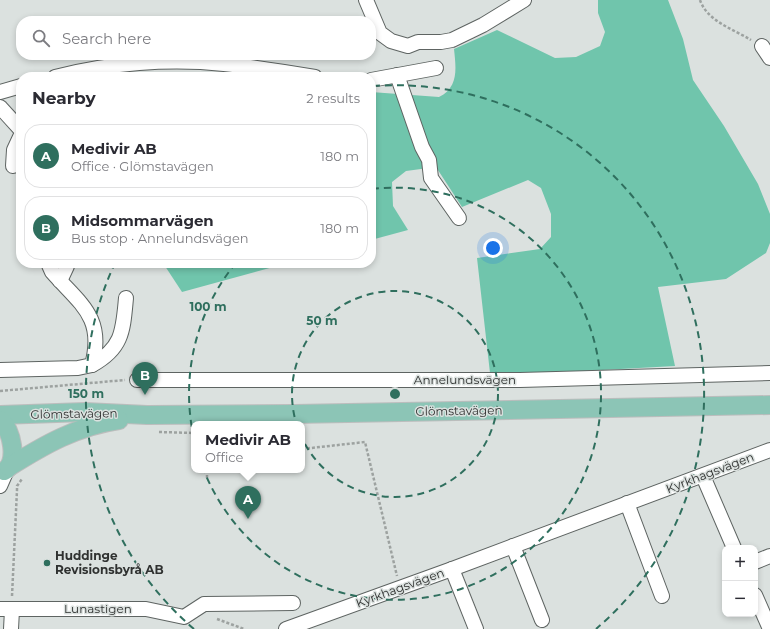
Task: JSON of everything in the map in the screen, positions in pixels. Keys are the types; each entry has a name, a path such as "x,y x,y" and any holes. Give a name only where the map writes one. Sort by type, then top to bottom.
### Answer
{"main road":[{"name":"Glömstavägen","path":"0,415 105,412 147,415 770,405"},
{"name":"Glömstavägen","path":"5,470 52,441 75,430 110,421 147,415"},
{"path":"0,420 8,429 11,437 12,454 5,470"}],"street":[{"path":"366,0 372,16"},
{"path":"376,25 380,33 391,41 408,46 418,42 441,42 452,40 483,25 524,0"},
{"path":"762,46 770,58"},
{"path":"78,72 92,69 158,62 223,64 280,72"},
{"path":"376,79 436,68"},
{"path":"397,75 422,147 429,160 431,178 459,218"},
{"path":"0,92 16,87"},
{"path":"0,107 16,125"},
{"path":"13,166 14,150 16,146"},
{"path":"51,268 92,320 96,344 92,365"},
{"path":"60,281 66,268"},
{"path":"0,370 78,368 92,365 104,358 118,343 123,329 126,298"},
{"name":"Annelundsvägen","path":"136,380 520,380 770,373"},
{"name":"Kyrkhagsvägen","path":"286,629 452,570 770,450"},
{"path":"0,486 5,470"},
{"path":"703,476 733,545"},
{"path":"627,503 662,596"},
{"path":"514,546 532,599 542,620"},
{"path":"758,561 770,556"},
{"path":"452,570 476,629"},
{"path":"758,602 770,629"},
{"name":"Lunastigen","path":"6,609 146,609 184,617 204,604 293,603"},
{"path":"6,609 11,629"}],"path":[{"path":"700,0 702,6 717,21 762,46"},
{"path":"0,391 136,380"},
{"path":"305,449 365,442 400,588"},
{"path":"207,473 207,478"},
{"path":"6,609 17,486 27,474"}],"green space":[{"path":"598,0 668,0 683,39 693,80 724,126 758,184 770,214 770,243 766,253 726,279 658,287 675,366 548,373 490,373 477,258 540,249 551,237 551,214 541,188 528,180 462,207 436,167 406,171 392,182 393,206 408,230 376,239 376,92 439,97 450,88 455,76 454,49 497,30 555,58 576,57 600,46 605,32 598,13"},
{"path":"166,268 270,268 182,292"}],"place":[{"name":"Midsommarvägen","path":"145,395"},
{"name":"Medivir AB","path":"248,519"},
{"name":"Huddinge Revisionsbyrå AB","path":"47,563"}]}
